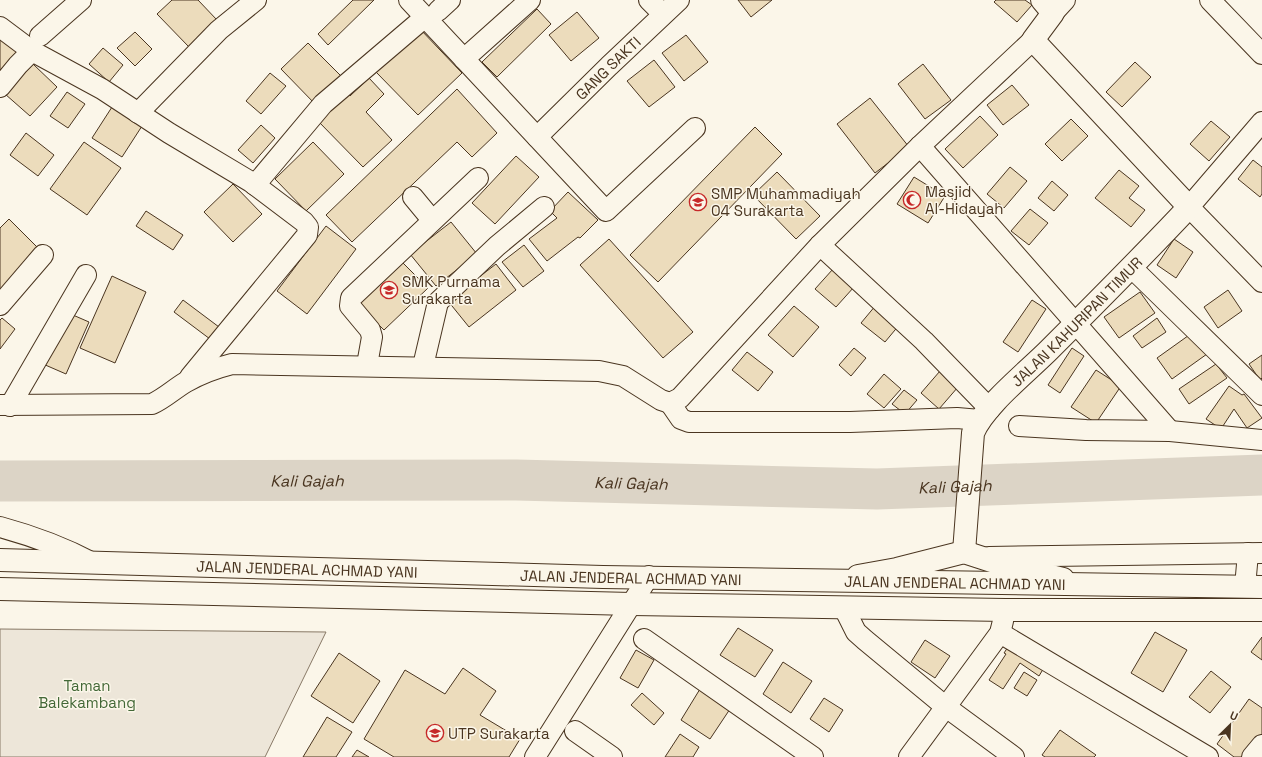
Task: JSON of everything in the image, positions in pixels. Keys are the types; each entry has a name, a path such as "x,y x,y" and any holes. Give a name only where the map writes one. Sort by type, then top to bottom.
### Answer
{"main road":[{"path":"1053,4 1033,40 1190,207"},
{"name":"JALAN KAHURIPAN TIMUR","path":"981,421 1190,207"},
{"path":"974,554 967,512 981,421"},
{"path":"829,581 974,554 1024,570 1090,585"},
{"name":"JALAN JENDERAL ACHMAD YANI","path":"0,560 603,577 649,576 829,581 1253,587"},
{"path":"118,592 119,563"},
{"name":"JALAN JENDERAL ACHMAD YANI","path":"0,589 844,608 1005,610 1262,610"}],"street":[{"path":"0,87 36,44 81,0"},
{"path":"138,113 198,50 256,0"},
{"path":"409,0 438,9 464,59 606,211 695,128"},
{"path":"464,59 530,0"},
{"path":"649,0 663,14"},
{"name":"GANG SAKTI","path":"537,137 679,0"},
{"path":"1210,0 1262,54"},
{"path":"255,185 323,104 438,9"},
{"path":"0,26 36,44 168,133 255,185 304,222 308,227 307,235 186,382"},
{"path":"670,403 680,398 820,245 920,146 1033,40"},
{"name":"JALAN KAHURIPAN TIMUR","path":"1190,207 1262,122"},
{"path":"920,146 1170,431"},
{"path":"367,365 372,337 370,330 350,306 351,298 478,178"},
{"path":"413,197 432,220"},
{"path":"423,366 438,302 497,246 544,207"},
{"path":"1190,207 1262,282"},
{"path":"820,245 924,341 981,421"},
{"path":"0,305 43,256"},
{"path":"1132,268 1262,395"},
{"path":"5,405 86,275"},
{"path":"5,405 152,404 163,399 186,382 217,368 232,364 367,365 611,372 623,376 661,400 670,403 676,414 681,419 689,422 850,422 957,418 981,421"},
{"path":"1019,426 1086,430 1170,431 1262,440"},
{"path":"0,527 45,540 68,549 93,563"},
{"path":"974,554 1255,553 1253,587"},
{"path":"535,757 649,576"},
{"path":"844,608 856,632 946,707 1014,757"},
{"path":"909,757 1000,633 1005,610"},
{"path":"1000,633 1208,757"},
{"path":"644,639 813,757"},
{"path":"575,731 612,757"},
{"path":"1252,757 1262,745"}],"green space":[{"name":"Taman Balekambang","path":"0,629 326,632 265,757 0,757"}],"building":[{"path":"172,0 198,0 217,20 189,47 157,14"},
{"path":"353,0 374,0 328,45 318,34"},
{"path":"738,0 772,0 751,17"},
{"path":"996,0 1025,0 1032,5 1017,22 994,2"},
{"path":"537,9 551,24 497,77 482,62"},
{"path":"577,12 599,38 571,61 549,35"},
{"path":"420,29 462,73 418,115 376,72"},
{"path":"135,32 152,49 135,66 117,48"},
{"path":"686,35 708,62 684,81 662,53"},
{"path":"0,36 17,52 0,70"},
{"path":"308,43 343,78 316,105 281,69"},
{"path":"103,48 123,65 109,82 89,64"},
{"path":"654,60 675,87 649,107 627,81"},
{"path":"1135,62 1151,77 1122,107 1106,92"},
{"path":"33,64 57,87 30,116 5,94"},
{"path":"923,64 951,100 925,119 898,84"},
{"path":"270,73 286,86 261,114 246,101"},
{"path":"369,78 384,94 366,112 392,140 363,167 317,120 346,92 350,96"},
{"path":"1012,85 1029,105 1003,125 987,105"},
{"path":"457,89 497,133 472,157 457,142 352,242 326,215"},
{"path":"67,92 85,104 68,128 50,116"},
{"path":"870,98 909,147 875,173 837,124"},
{"path":"112,107 142,126 122,157 92,138"},
{"path":"980,116 998,135 963,168 945,149"},
{"path":"1071,119 1088,136 1062,161 1045,144"},
{"path":"1211,121 1230,137 1209,161 1190,144"},
{"path":"261,125 275,138 253,163 238,150"},
{"path":"755,127 782,154 658,282 630,255"},
{"path":"26,133 54,155 38,176 10,155"},
{"path":"84,142 121,168 87,215 50,189"},
{"path":"313,142 344,174 306,211 275,179"},
{"path":"516,156 539,177 495,224 472,203"},
{"path":"1253,160 1262,167 1262,194 1260,197 1238,179"},
{"path":"1010,167 1027,181 1004,208 987,194"},
{"path":"1119,170 1139,186 1129,198 1145,210 1131,227 1095,198"},
{"path":"777,172 820,216 796,239 753,195"},
{"path":"914,177 945,196 928,223 897,204"},
{"path":"1052,181 1068,195 1054,211 1038,198"},
{"path":"233,184 262,214 233,242 204,212"},
{"path":"568,192 598,220 580,238 578,237 547,261 529,239 557,218 550,211"},
{"path":"1030,209 1048,223 1029,245 1011,231"},
{"path":"146,211 183,235 173,250 136,226"},
{"path":"9,219 42,252 0,293 0,228"},
{"path":"451,222 477,254 436,286 410,254"},
{"path":"326,226 356,249 307,314 277,291"},
{"path":"609,239 693,332 663,358 580,265"},
{"path":"1174,239 1193,252 1176,278 1157,265"},
{"path":"524,245 544,271 523,287 502,262"},
{"path":"398,258 428,288 384,330 354,300"},
{"path":"496,264 516,290 469,327 448,301"},
{"path":"833,269 854,287 836,307 815,289"},
{"path":"112,276 146,292 115,363 80,348"},
{"path":"1228,290 1242,311 1218,328 1204,307"},
{"path":"1140,292 1155,313 1119,338 1104,317"},
{"path":"183,300 219,327 210,339 174,312"},
{"path":"1032,300 1046,309 1018,352 1003,342"},
{"path":"876,305 900,324 885,342 861,323"},
{"path":"794,306 819,327 793,357 768,335"},
{"path":"66,312 89,322 66,374 43,364"},
{"path":"2,318 15,329 0,349 0,320"},
{"path":"1157,318 1166,332 1142,348 1133,336"},
{"path":"1192,333 1207,354 1172,379 1157,358"},
{"path":"854,348 866,358 851,376 839,365"},
{"path":"1072,348 1084,356 1060,393 1048,385"},
{"path":"747,352 773,372 758,391 732,370"},
{"path":"1262,355 1262,378 1260,380 1249,364"},
{"path":"1216,364 1227,378 1189,404 1179,389"},
{"path":"1096,370 1121,386 1096,423 1071,407"},
{"path":"940,371 958,387 939,409 921,393"},
{"path":"884,374 901,389 884,408 867,394"},
{"path":"1229,386 1242,395 1244,394 1262,418 1247,428 1234,409 1221,429 1206,419"},
{"path":"904,390 917,400 905,414 892,404"},
{"path":"738,628 773,650 755,677 720,655"},
{"path":"1155,632 1187,650 1163,692 1131,673"},
{"path":"1262,637 1262,660 1251,652"},
{"path":"925,640 950,656 935,678 911,662"},
{"path":"1010,644 1045,666 1039,676 1020,663 1003,689 989,680 1006,654 1004,653"},
{"path":"636,650 654,660 638,688 620,678"},
{"path":"339,653 380,681 353,723 311,696"},
{"path":"783,662 812,681 791,713 763,694"},
{"path":"463,668 496,691 480,715 520,739 509,757 394,757 364,739 405,670 445,694"},
{"path":"1211,671 1231,687 1210,713 1189,697"},
{"path":"1024,672 1037,680 1027,696 1014,688"},
{"path":"700,689 730,709 710,739 681,720"},
{"path":"642,693 664,713 654,725 631,705"},
{"path":"824,698 843,710 829,732 810,719"},
{"path":"1249,699 1262,708 1262,736 1247,757 1234,757 1217,744"},
{"path":"327,717 352,732 336,757 303,757"},
{"path":"1060,730 1096,755 1094,757 1045,757 1042,755"},
{"path":"680,734 699,747 693,757 665,757"},
{"path":"357,750 369,757 352,757"}],"waterway":[{"name":"Kali Gajah","path":"0,481 516,480 877,489 1262,475"}],"place":[{"name":"Masjid Al-Hidayah","path":"912,200"},
{"name":"SMP Muhammadiyah 04 Surakarta","path":"698,202"},
{"name":"SMK Purnama Surakarta","path":"389,290"},
{"name":"UTP Surakarta","path":"435,733"}]}
